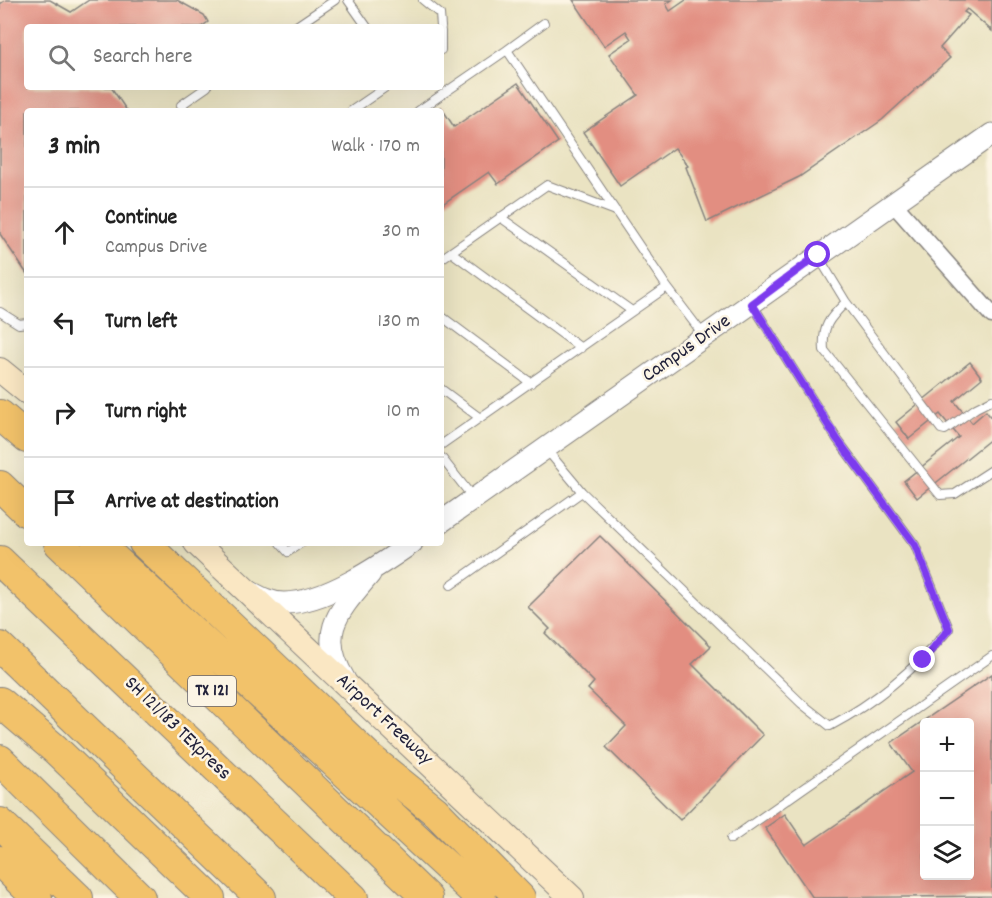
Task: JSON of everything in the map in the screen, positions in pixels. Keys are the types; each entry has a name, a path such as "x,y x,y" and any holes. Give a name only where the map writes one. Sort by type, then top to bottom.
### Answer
{"highway":[{"path":"0,415 24,435"},
{"path":"0,471 24,481"},
{"path":"0,486 24,509"},
{"name":"TX 121","path":"62,546 427,898"},
{"path":"100,546 481,898"},
{"path":"147,546 430,817 520,898"},
{"name":"SH 121/183 TEXpress","path":"0,561 352,898"},
{"path":"0,647 261,898"},
{"path":"0,702 55,749 210,898"},
{"path":"0,760 140,898"},
{"path":"430,817 496,898"},
{"path":"0,823 78,898"},
{"path":"0,861 37,898"}],"main road":[{"path":"0,370 24,390"},
{"name":"Airport Freeway","path":"199,546 573,898"}],"street":[{"name":"Campus Drive","path":"444,520 992,134"},
{"path":"893,203 992,315"},
{"path":"243,588 265,599 281,603 297,602 374,569 408,546"},
{"path":"350,688 332,655 330,634 336,617 374,569"}],"lane":[{"path":"299,24 335,0"},
{"path":"348,0 365,24"},
{"path":"423,0 441,15 441,24"},
{"path":"422,108 544,23"},
{"path":"507,50 667,287 705,337"},
{"path":"184,108 181,105 203,90"},
{"path":"355,108 382,90"},
{"path":"444,257 547,185 616,211"},
{"path":"500,217 633,311"},
{"path":"451,252 580,348"},
{"path":"818,255 846,302 941,429 945,430 976,408 992,400"},
{"path":"444,443 667,287"},
{"path":"846,302 830,318 822,334 824,350 940,495 955,495 992,470"},
{"path":"546,448 582,492 801,704 830,726 855,713 923,660 949,629 921,555 837,439 752,304"},
{"path":"0,312 20,324 24,323"},
{"path":"444,318 531,383"},
{"path":"444,391 480,418"},
{"path":"444,461 474,499"},
{"path":"451,585 582,492"},
{"path":"283,546 288,552 297,546"},
{"path":"731,839 992,656"}],"building":[{"path":"6,0 50,0 71,12 89,0 177,0 204,15 208,22 205,24 24,24 24,90 113,90 125,108 24,108 24,270 0,234 0,4"},
{"path":"573,0 672,0 666,4 670,11 686,0 992,0 992,31 967,9 964,12 969,15 940,48 950,58 882,120 799,177 707,222 686,167 688,166 675,148 620,186 583,132 638,95 609,54 631,39 626,31 604,46"},
{"path":"518,83 558,142 498,184 489,172 444,203 444,112 454,127"},
{"path":"970,362 982,378 954,401 972,423 986,411 992,419 992,438 917,498 904,481 959,437 940,414 909,439 896,422"},
{"path":"600,536 711,646 692,664 763,735 680,820 606,747 626,726 588,689 594,682 545,633 550,629 528,607"},
{"path":"992,674 992,896 813,898 765,828 785,814 806,845 912,772 891,743 920,723 920,880 974,880 974,718 928,718"}],"route":[{"path":"818,255 752,304 780,353 837,439 921,555 949,629 923,660"}]}
